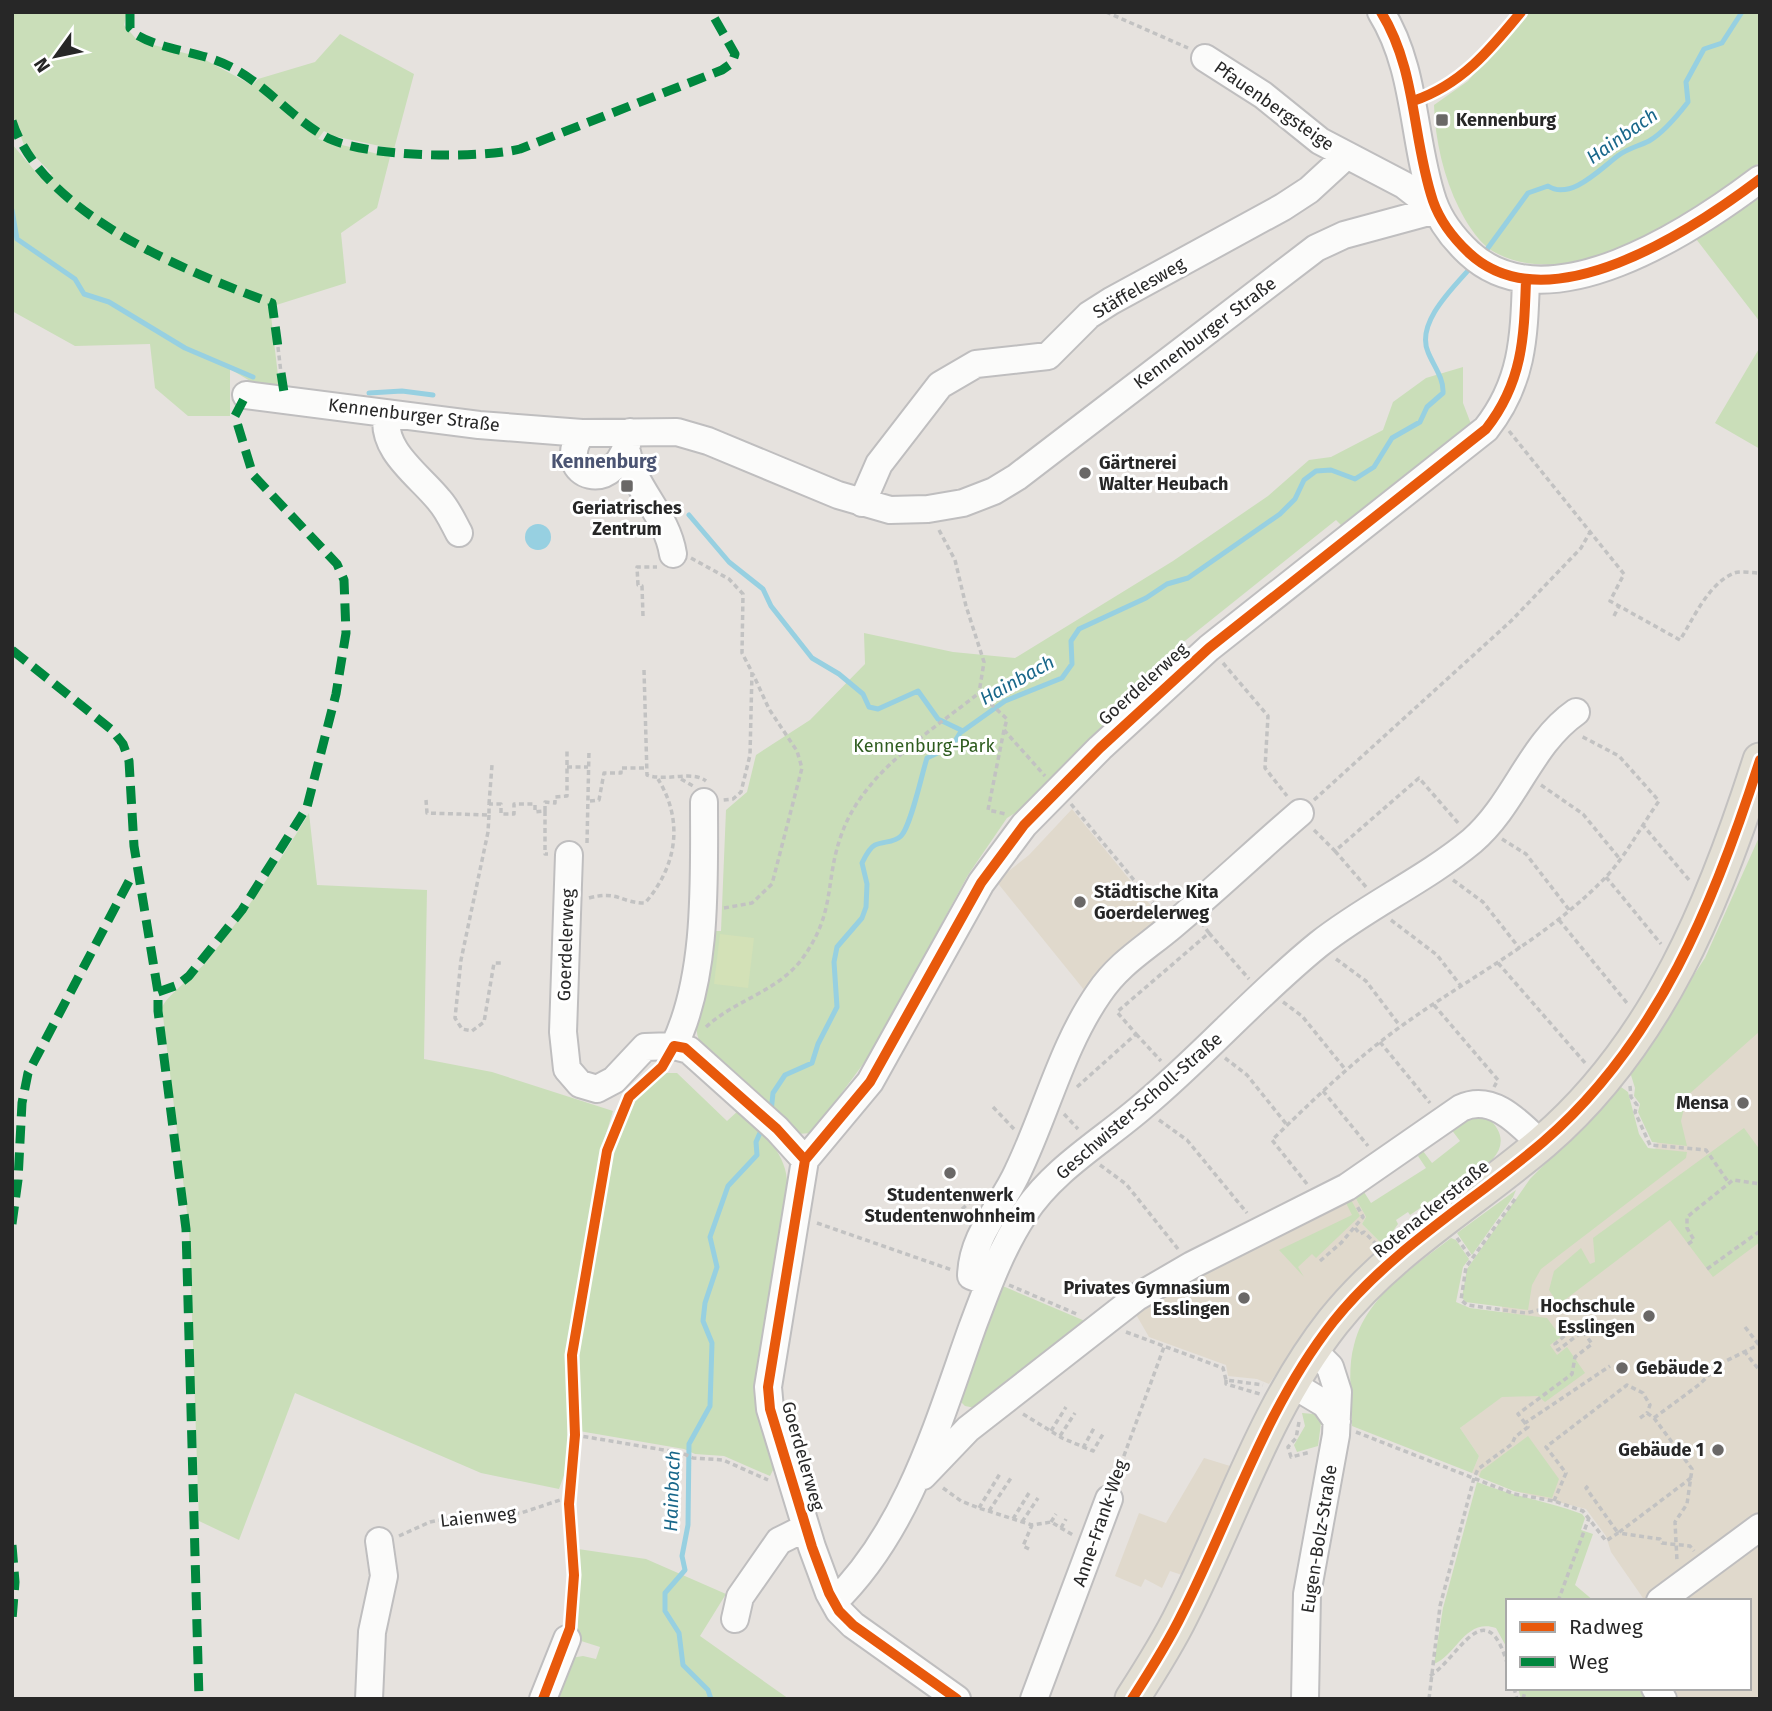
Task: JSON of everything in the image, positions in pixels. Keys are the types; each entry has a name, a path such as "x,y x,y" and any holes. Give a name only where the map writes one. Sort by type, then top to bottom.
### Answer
{"main road":[{"name":"Rotenackerstraße","path":"1132,1699 1182,1614 1265,1430 1272,1388 1312,1349 1348,1304 1377,1275 1541,1144 1579,1108 1600,1066 1642,1029 1683,958 1733,842 1760,760"}],"street":[{"path":"1381,12 1404,65 1436,210 1455,239 1485,266 1526,279 1570,277 1642,251 1688,227 1760,179"},
{"name":"Pfauenbergsteige","path":"1205,58 1252,88 1300,127 1346,156 1404,185 1436,210"},
{"name":"Stäffelesweg","path":"862,503 879,464 940,386 976,364 1048,356 1094,312 1304,194 1346,156"},
{"name":"Kennenburger Straße","path":"246,395 387,414 582,433 628,442 667,432 698,437 862,503 890,510 928,509 973,500 1017,477 1316,248 1344,235 1436,210"},
{"name":"Goerdelerweg","path":"957,1699 853,1625 834,1602 805,1528 770,1409 768,1387 805,1160 870,1082 995,863 1058,789 1209,648 1456,455 1496,416 1521,360 1526,279"},
{"path":"387,414 385,428 391,445 440,500 459,533"},
{"path":"582,433 572,452 576,463 587,474 604,475 615,467 628,442"},
{"path":"628,442 631,469 666,530 667,561"},
{"name":"Geschwister-Scholl-Straße","path":"834,1602 864,1572 919,1480 990,1280 1014,1229 1046,1187 1176,1078 1317,946 1479,834 1510,798 1556,726 1576,712"},
{"path":"704,802 702,908 697,963 680,1047 750,1104 805,1160"},
{"path":"990,1280 971,1276 978,1241 990,1215 1018,1173 1081,1024 1097,995 1126,960 1302,826"},
{"name":"Goerdelerweg","path":"569,855 563,1032 567,1069 580,1084 597,1089 614,1080 645,1047 680,1047"},
{"path":"919,1480 968,1429 1112,1328 1161,1282 1363,1178 1468,1104 1485,1103 1501,1110 1541,1144"},
{"name":"Eugen-Bolz-Straße","path":"1305,1699 1307,1594 1345,1428 1334,1374 1312,1349"},
{"path":"1272,1388 1325,1404 1345,1428"},
{"name":"Anne-Frank-Weg","path":"1034,1699 1109,1499"},
{"path":"735,1619 740,1597 779,1541 805,1528"},
{"path":"1669,1594 1757,1529"},
{"path":"369,1699 372,1632 384,1576 379,1541"},
{"path":"543,1699 567,1639"}],"path":[{"path":"278,347 281,373"},
{"path":"1496,416 1624,574 1610,601 1680,640 1710,594 1728,576 1737,572 1760,573"},
{"path":"680,1047 717,1017 772,986 799,962 827,914 838,846 849,816 878,776 979,693 984,662 965,606 955,560 928,509"},
{"path":"1302,826 1511,621 1581,548 1590,532"},
{"path":"643,616 642,586 638,585 637,567 688,556 729,579 743,594 742,653 769,709 797,751 801,762 776,874 768,890 757,900 744,905 702,908"},
{"path":"1614,616 1619,606"},
{"path":"1209,648 1268,716 1265,768 1302,826 1315,830 1370,892"},
{"path":"644,670 646,775 658,779 681,779"},
{"path":"704,802 733,799 743,788 750,755 752,672"},
{"path":"979,693 1007,719 988,810"},
{"path":"1004,730 1058,789 1172,926"},
{"path":"1314,1192 1272,1140 1345,1069 1380,1042 1570,911 1606,877 1659,801 1619,756 1592,742"},
{"path":"567,750 566,796 555,796 555,803 545,802 545,854 569,855 587,850 589,750"},
{"path":"492,765 488,832 461,960 455,1018 462,1029 472,1031 484,1022 494,963 501,962"},
{"path":"567,767 589,766"},
{"path":"590,801 599,800 604,773 621,774 621,768 647,768"},
{"path":"1335,851 1419,778 1464,831"},
{"path":"583,905 591,897 611,894 632,902 645,902 663,882 675,831 670,799 658,779"},
{"path":"1545,788 1583,814 1619,858"},
{"path":"426,800 426,813 489,815"},
{"path":"489,804 501,804 501,814 514,814 514,804 535,804 535,811 545,811"},
{"path":"1642,824 1696,888"},
{"path":"1505,841 1525,854 1570,911"},
{"path":"1606,877 1666,950"},
{"path":"1453,880 1483,902 1520,948"},
{"path":"1212,915 1202,924 1253,984"},
{"path":"1559,920 1633,1009"},
{"path":"1399,926 1437,955 1462,986"},
{"path":"1166,1067 1117,1012 1209,933"},
{"path":"1338,961 1366,981 1401,1026"},
{"path":"1498,962 1600,1066 1632,1089 1631,1097 1637,1105 1635,1112 1650,1145 1706,1150 1729,1183"},
{"path":"1286,1004 1302,1016 1345,1069"},
{"path":"1434,1004 1491,1072"},
{"path":"1076,1087 1136,1034"},
{"path":"1380,1042 1437,1112"},
{"path":"1231,1063 1247,1076 1287,1125"},
{"path":"1323,1090 1376,1156"},
{"path":"1056,1105 1084,1136"},
{"path":"993,1108 1029,1146"},
{"path":"1166,1125 1187,1140 1254,1222"},
{"path":"1512,1167 1517,1195 1465,1267 1461,1300 1466,1305 1527,1313 1548,1308"},
{"path":"1112,1174 1126,1184 1184,1256"},
{"path":"1688,1244 1694,1240 1687,1228 1687,1217 1733,1180 1760,1184"},
{"path":"962,1209 975,1200 968,1191"},
{"path":"1320,1261 1363,1217 1357,1205"},
{"path":"806,1219 954,1271"},
{"path":"1355,1228 1377,1244"},
{"path":"1707,1269 1760,1231"},
{"path":"990,1280 1223,1368 1226,1384 1272,1388"},
{"path":"1429,1699 1440,1606 1474,1478 1478,1469 1512,1444 1515,1437 1528,1427 1518,1414 1572,1374 1575,1357 1592,1345 1583,1331 1558,1349 1555,1344 1582,1321"},
{"path":"1654,1418 1700,1384 1720,1364 1759,1344 1745,1327"},
{"path":"1744,1351 1760,1371"},
{"path":"1525,1423 1610,1366"},
{"path":"1226,1380 1256,1382 1272,1388"},
{"path":"1554,1501 1566,1473 1546,1447 1627,1385 1643,1393 1650,1405 1647,1413 1640,1418"},
{"path":"1051,1431 1066,1407"},
{"path":"1060,1436 1074,1413"},
{"path":"1647,1413 1654,1418 1692,1469 1687,1504 1675,1522 1680,1546 1675,1578 1669,1594"},
{"path":"1023,1414 1060,1436 1093,1451 1103,1434"},
{"path":"1298,1419 1296,1438 1288,1447 1291,1457 1317,1450"},
{"path":"1083,1448 1094,1428"},
{"path":"1345,1428 1514,1494 1554,1501 1583,1511 1606,1541 1691,1478"},
{"path":"575,1435 693,1458 719,1459 770,1481"},
{"path":"979,1508 1001,1472"},
{"path":"989,1511 1011,1478"},
{"path":"919,1480 961,1501 1022,1522 1032,1525 1051,1522 1092,1547"},
{"path":"1588,1486 1586,1488 1618,1533 1660,1539 1662,1543 1680,1546"},
{"path":"1013,1519 1029,1493"},
{"path":"1022,1522 1038,1498"},
{"path":"1051,1522 1056,1514"},
{"path":"1559,1599 1589,1518"},
{"path":"1061,1528 1066,1519"},
{"path":"1029,1549 1023,1546 1032,1525"},
{"path":"1027,1537 1034,1542"},
{"path":"1430,1675 1442,1667 1458,1646 1483,1631 1492,1633 1499,1639 1506,1660"}],"shaded area":[{"name":"Städtische Kita Goerdelerweg","path":"1072,809 1165,923 1089,996 996,881 1029,855"},
{"path":"1760,986 1760,1699 1657,1699 1650,1690 1751,1690 1751,1599 1644,1599 1611,1552 1606,1536 1586,1509 1514,1491 1472,1473 1479,1456 1460,1428 1502,1396 1502,1269 1653,1158 1657,1142 1658,1102"},
{"name":"Privates Gymnasium Esslingen","path":"1355,1197 1366,1217 1362,1224 1383,1245 1320,1312 1269,1384 1257,1379 1228,1376 1226,1365 1149,1337 1134,1311 1196,1275"},
{"path":"1204,1458 1230,1466 1182,1575 1170,1571 1162,1588 1145,1579 1141,1587 1115,1576 1139,1513 1166,1523"}],"green space":[{"path":"12,12 127,12 124,25 138,41 200,57 252,85 258,79 315,62 340,34 414,74 394,149 333,136 324,131 318,139 390,157 377,208 341,233 346,283 270,307 280,393 257,385 230,369 230,416 188,416 155,388 150,344 75,346 12,311 12,144 40,177 52,174 24,145 12,113"},
{"path":"1527,12 1760,12 1760,162 1704,204 1670,224 1635,242 1598,256 1562,264 1528,263 1496,253 1479,239 1459,208 1438,145 1434,105 1468,81"},
{"path":"1760,190 1760,322 1693,235"},
{"path":"1760,347 1760,449 1715,423"},
{"name":"Kennenburg-Park","path":"1463,367 1463,403 1471,424 1341,525 1336,520 1156,664 1165,676 1043,796 1007,818 968,875 872,1052 812,1133 797,1134 699,1040 696,1029 697,1002 709,931 721,931 726,810 747,792 756,755 810,720 865,664 864,633 953,652 1015,658 1173,561 1268,496 1309,460 1331,457 1383,430 1393,402 1426,378"},
{"path":"309,813 317,885 427,890 424,1059 492,1072 613,1111 606,1134 569,1338 567,1467 559,1489 481,1473 295,1393 239,1540 199,1521 189,1229 162,1008 168,998 206,962 234,925 273,871"},
{"path":"1760,835 1760,1031 1687,1096 1681,1121 1687,1146 1652,1142 1638,1112 1640,1104 1634,1096 1635,1088 1630,1072 1705,958"},
{"path":"720,934 754,938 748,988 714,984"},
{"path":"662,1073 677,1073 727,1121 739,1110 772,1144 785,1169 787,1186 783,1232 758,1368 762,1410 775,1466 770,1476 724,1456 695,1454 684,1449 579,1431 576,1372 579,1338 612,1152 633,1100"},
{"path":"1621,1087 1628,1092 1639,1134 1648,1148 1687,1152 1686,1158 1541,1269 1532,1285 1528,1310 1465,1302 1462,1297 1467,1269 1530,1179"},
{"path":"1467,1116 1486,1116 1498,1130 1501,1143 1496,1155 1473,1176 1410,1215 1408,1212 1396,1220 1398,1224 1383,1245 1362,1224 1366,1217 1355,1197 1364,1192 1371,1203 1426,1168 1418,1156 1423,1151 1432,1163 1460,1141 1451,1129"},
{"path":"1744,1128 1760,1150 1760,1242 1713,1277 1670,1220 1566,1299 1560,1307 1549,1290 1554,1271 1581,1248 1590,1264 1595,1262 1593,1238"},
{"path":"1516,1190 1513,1197 1472,1255 1457,1233"},
{"path":"1350,1198 1360,1216 1316,1258 1312,1254 1298,1267 1304,1277 1279,1250 1352,1215 1345,1201"},
{"path":"1451,1238 1456,1240 1469,1259 1463,1267 1456,1302 1470,1308 1547,1318 1561,1337 1550,1345 1557,1355 1567,1347 1585,1373 1545,1402 1538,1396 1502,1397 1460,1428 1479,1456 1472,1473 1352,1426 1351,1365 1360,1328 1380,1297 1393,1284"},
{"path":"998,1284 1085,1321 975,1408 965,1406 959,1400"},
{"path":"1302,1413 1314,1414 1321,1423 1318,1446 1297,1452 1294,1445 1305,1426"},
{"path":"1528,1436 1559,1479 1552,1498 1514,1491 1479,1477 1481,1471"},
{"path":"1477,1482 1556,1505 1582,1514 1585,1518 1581,1530 1593,1534 1575,1585 1592,1599 1506,1599 1506,1646 1496,1628 1476,1628 1442,1660 1434,1664 1443,1608"},
{"path":"578,1549 646,1559 726,1594 700,1636 789,1699 556,1699 571,1658 583,1656 596,1659 600,1647 578,1640"},
{"path":"1519,1690 1650,1690 1657,1699 1521,1699"}],"water":[{"path":"538,524 547,528 551,537 547,546 538,550 529,546 525,537 529,528"}],"waterway":[{"name":"Hainbach","path":"1485,252 1528,193 1548,186 1557,190 1576,186 1619,155 1649,141 1665,129 1688,102 1686,82 1704,49 1722,43 1742,12"},
{"path":"12,210 17,239 75,279 84,294 109,302 185,348 253,377"},
{"name":"Hainbach","path":"771,1112 773,1093 785,1075 812,1063 818,1044 837,1007 834,962 837,947 862,918 866,907 867,884 862,863 873,846 895,840 905,830 927,758 952,746 960,733 1005,701 1062,678 1072,664 1071,641 1079,629 1146,598 1167,584 1188,578 1280,514 1295,499 1304,480 1316,471 1331,470 1355,479 1374,467 1392,438 1420,422 1427,407 1443,393 1440,377 1428,352 1427,329 1439,305 1473,265"},
{"path":"369,393 402,391 433,395"},
{"path":"689,515 729,562 763,589 771,606 812,658 839,674 863,694 869,707 878,709 918,691 938,719 963,731"},
{"name":"Hainbach","path":"711,1699 708,1690 683,1665 679,1633 665,1611 665,1593 685,1570 682,1556 688,1525 689,1444 710,1406 712,1343 703,1321 705,1303 717,1267 710,1237 728,1186 757,1155 756,1142 763,1126"}],"marked path":[{"path":"130,12 130,28 137,35 218,61 242,73 324,136 364,149 450,155 520,149 722,70 732,63 735,54 711,12"},
{"path":"12,121 28,154 53,184 85,211 160,256 272,303 278,347"},
{"path":"281,373 285,399"},
{"path":"158,992 178,985 189,976 242,910 307,807 336,694 346,633 344,580 337,564 253,475 235,416 246,395"},
{"path":"12,650 112,730 123,744 129,761 134,846 158,992 158,1011 186,1229 199,1699"},
{"path":"12,1224 18,1180 22,1103 28,1073 129,881 139,874"},
{"path":"12,1545 15,1582 12,1620"}],"cycle path":[{"path":"1381,12 1393,34 1408,81 1426,177 1439,215 1469,253 1501,273 1538,280 1578,275 1618,263 1697,223 1760,179"},
{"path":"1413,101 1446,86 1460,76 1486,53 1521,12"},
{"path":"957,1699 853,1625 839,1611 829,1593 812,1547 770,1409 768,1387 805,1160 870,1082 981,883 1024,825 1100,748 1209,648 1486,429 1508,394 1519,358 1526,280"},
{"path":"1132,1699 1177,1625 1250,1464 1287,1391 1333,1322 1356,1296 1406,1249 1543,1142 1583,1103 1619,1060 1650,1015 1678,967 1702,917 1760,760"},
{"path":"543,1699 570,1628 574,1575 569,1504 575,1435 572,1355 607,1151 629,1097 662,1067 674,1046 685,1048 777,1129 805,1160"}],"place":[{"name":"Kennenburg","path":"1442,120"},
{"name":"Gärtnerei Walter Heubach","path":"1085,473"},
{"name":"Geriatrisches Zentrum","path":"627,486"},
{"name":"Städtische Kita Goerdelerweg","path":"1080,902"},
{"name":"Mensa","path":"1743,1103"},
{"name":"Studentenwerk Studentenwohnheim","path":"950,1173"},
{"name":"Privates Gymnasium Esslingen","path":"1244,1298"},
{"name":"Hochschule Esslingen","path":"1649,1316"},
{"name":"Gebäude 2","path":"1622,1368"},
{"name":"Gebäude 1","path":"1718,1450"}],"district":[{"name":"Kennenburg","path":"604,461"}]}
